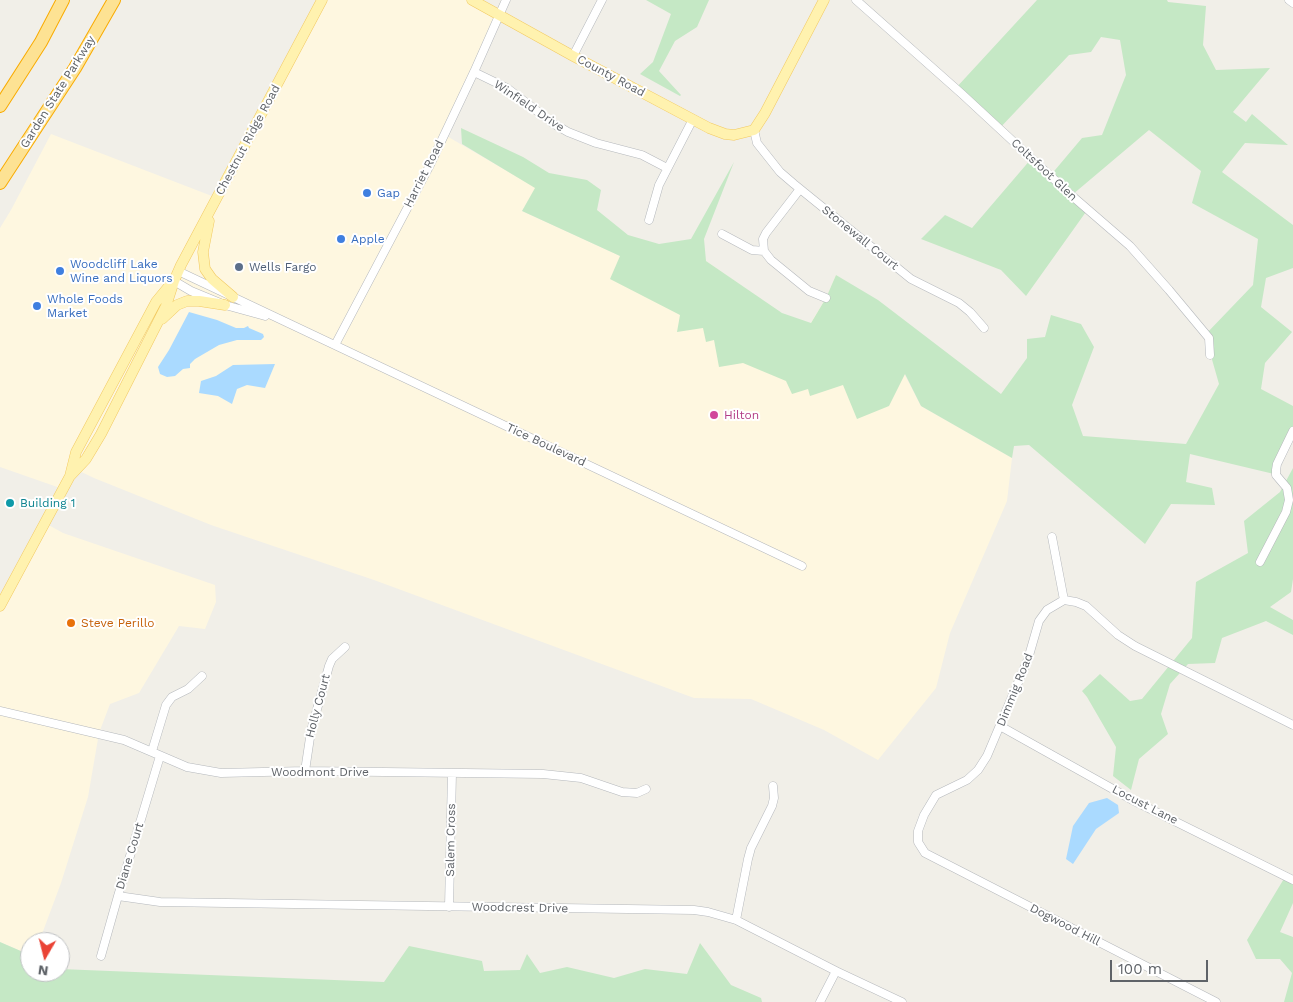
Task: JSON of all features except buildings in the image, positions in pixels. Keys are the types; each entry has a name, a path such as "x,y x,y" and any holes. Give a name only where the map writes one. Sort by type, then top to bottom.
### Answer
{"highway":[{"path":"0,106 41,42 63,0"},
{"name":"Garden State Parkway","path":"0,183 75,68 114,0"}],"main road":[{"name":"Chestnut Ridge Road","path":"70,476 86,459 94,446 158,323 176,276 322,0"},
{"name":"County Road","path":"472,0 573,56 724,134 739,134 754,130"},
{"path":"754,130 770,106 824,0"},
{"path":"212,208 203,252 203,264 229,301"},
{"name":"Chestnut Ridge Road","path":"0,606 70,476 76,452 156,302 176,276"},
{"path":"158,323 177,306 187,301 229,301"}],"street":[{"name":"Harriet Road","path":"335,345 429,166 506,0"},
{"path":"573,56 602,0"},
{"name":"Coltsfoot Glen","path":"856,0 1130,246 1208,338 1210,355"},
{"path":"1289,0 1293,3"},
{"name":"Winfield Drive","path":"474,72 507,88 548,120 568,132 596,143 642,155 667,168"},
{"path":"649,220 656,192 693,119"},
{"name":"Stonewall Court","path":"754,130 757,143 768,158 800,189 911,279 959,303 984,328"},
{"path":"800,189 766,233 763,239 764,251 771,260 809,291 826,298"},
{"path":"722,234 752,250 764,251"},
{"name":"Tice Boulevard","path":"176,276 229,301"},
{"name":"Tice Boulevard","path":"176,276 191,291 229,301 290,323 802,566"},
{"path":"1260,562 1286,512 1289,500 1287,488 1276,475 1276,470 1293,431"},
{"path":"1052,537 1064,600 1086,606 1118,635 1135,646 1293,725"},
{"name":"Dimmig Road","path":"918,842 918,831 932,800 940,792 966,780 978,770 987,756 1028,659 1038,621 1047,610 1064,600"},
{"name":"Holly Court","path":"305,771 311,731 329,666 332,659 345,647"},
{"path":"152,751 166,705 172,697 188,689 202,676"},
{"name":"Woodmont Drive","path":"0,711 107,735 152,751 187,767 221,773 305,771 553,774 581,778 622,792 637,793 646,790"},
{"name":"Locust Lane","path":"1000,726 1136,802 1293,880"},
{"name":"Diane Court","path":"102,956 160,756"},
{"name":"Salem Cross","path":"449,907 452,773"},
{"path":"736,920 751,848 772,806 774,786"},
{"name":"Dogwood Hill","path":"918,842 924,852 1216,1002"},
{"name":"Woodcrest Drive","path":"118,896 160,902 694,910 736,920 902,1002"},
{"path":"820,1002 836,971"}],"shaded area":[{"path":"322,0 472,0 499,16 445,135 536,188 522,211 620,256 706,261 782,314 810,324 826,298 836,275 880,327 921,406 1012,458 1007,501 950,633 936,688 878,760 824,730 751,699 694,698 374,580 211,525 75,469 63,489 0,467 0,228 51,134 217,198"},
{"path":"45,523 63,533 215,585 216,602 205,629 179,626 139,693 110,704 99,733 88,797 61,883 43,932 20,932 20,951 0,942 0,606"}],"green space":[{"path":"646,0 709,0 697,27 675,41 659,71 680,96 640,74 653,62 671,14"},
{"path":"1037,0 1167,0 1168,2 1206,6 1203,45 1216,70 1270,68 1233,112 1246,122 1252,114 1288,145 1245,143 1222,172 1293,225 1293,268 1266,278 1261,307 1292,332 1265,363 1261,389 1293,406 1293,433 1274,474 1190,454 1186,482 1212,488 1215,505 1171,504 1145,544 1029,445 1014,446 1012,458 921,406 905,374 889,406 857,419 843,385 810,396 808,389 792,394 786,381 743,363 719,367 714,340 706,342 703,328 677,332 680,315 610,279 620,256 522,211 535,188 462,144 461,128 523,157 549,173 587,180 601,190 597,210 628,235 659,244 691,239 734,162 704,239 706,261 782,313 811,323 826,298 836,275 878,300 1001,394 1027,358 1027,339 1045,337 1051,315 1081,324 1094,347 1072,405 1083,436 1186,444 1219,384 1205,335 1253,285 1258,239 1192,203 1201,171 1149,130 1072,195 1088,209 1026,296 1001,270 921,239 945,215 972,228 1031,159 1050,176 1082,138 1102,135 1126,75 1120,40 1101,37 1091,52 1069,55 998,130 955,89"},
{"path":"1293,468 1293,579 1291,592 1270,607 1293,620 1293,635 1266,621 1222,638 1215,663 1188,664 1170,684 1161,714 1168,734 1139,759 1131,790 1113,776 1116,747 1082,691 1100,674 1130,701 1142,699 1192,638 1196,582 1248,553 1244,521 1280,492"},
{"path":"1285,877 1293,879 1293,903 1280,932 1293,937 1293,1002 1284,1002 1292,973 1280,959 1256,959 1247,940"},
{"path":"0,942 20,951 20,982 70,982 70,969 384,982 409,946 482,961 484,971 520,970 527,954 540,973 567,967 614,978 645,969 687,974 700,943 731,985 761,998 762,1002 0,1002"}],"water":[{"path":"189,312 236,328 248,326 263,334 264,337 261,340 237,340 219,345 195,359 190,364 190,368 183,369 175,376 167,377 160,374 158,367"},
{"path":"275,364 265,388 247,385 237,389 232,404 218,396 199,393 201,381 216,376 233,365"},
{"path":"1107,798 1118,805 1119,813 1096,829 1073,864 1066,859 1073,826 1089,803"}],"place":[{"name":"Gap","path":"367,193"},
{"name":"Apple","path":"341,239"},
{"name":"Wells Fargo","path":"239,267"},
{"name":"Woodcliff Lake Wine and Liquors","path":"60,271"},
{"name":"Whole Foods Market","path":"37,306"},
{"name":"Hilton","path":"714,415"},
{"name":"Building 1","path":"10,503"},
{"name":"Steve Perillo","path":"71,623"}]}
